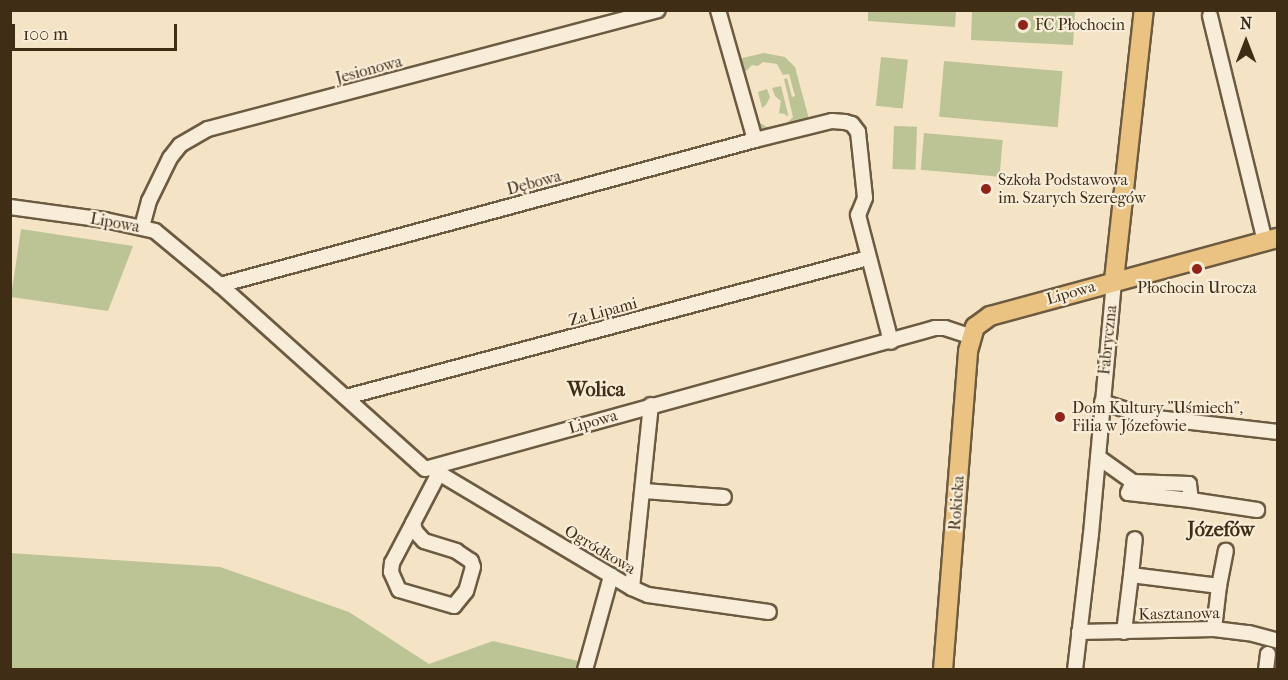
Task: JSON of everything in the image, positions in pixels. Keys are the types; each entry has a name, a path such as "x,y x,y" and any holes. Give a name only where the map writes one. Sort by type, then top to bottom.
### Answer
{"main road":[{"name":"Fabryczna","path":"1114,280 1144,10"},
{"name":"Lipowa","path":"970,336 975,327 990,316 1114,280 1271,240"},
{"name":"Rokicka","path":"943,669 970,336"}],"street":[{"name":"Jesionowa","path":"142,227 148,201 170,158 180,145 208,129 658,10"},
{"path":"718,10 754,140"},
{"path":"1210,16 1271,240"},
{"name":"Dębowa","path":"220,285 754,140 832,122 845,122 857,128 865,198 858,215 868,258"},
{"name":"Lipowa","path":"10,207 142,227 155,231 220,285 425,469 435,471 651,405 891,342 935,328 945,328 970,336"},
{"path":"868,258 891,342"},
{"name":"Za Lipami","path":"346,397 868,258"},
{"name":"Fabryczna","path":"1075,669 1114,280"},
{"path":"1102,402 1148,417 1278,432"},
{"path":"632,588 644,491 651,405"},
{"path":"1098,457 1133,482 1128,493 1257,510"},
{"path":"413,523 415,531 424,542 456,551 471,561 473,567 466,591 454,606 399,590 393,581 392,563 413,523 435,471"},
{"name":"Ogródkowa","path":"435,471 632,588 648,595 769,612"},
{"path":"644,491 724,497"},
{"path":"1124,632 1135,539"},
{"path":"1214,629 1226,551"},
{"path":"1131,575 1219,586"},
{"path":"585,669 612,576"},
{"name":"Kasztanowa","path":"1079,632 1214,629 1249,633 1278,641"},
{"path":"1266,669 1268,654"}],"green space":[{"path":"868,11 956,11 955,27 868,21"},
{"name":"FC Płochocin","path":"972,11 1075,11 1073,45 971,40"},
{"path":"764,53 785,57 795,67 810,123 763,133 757,130 755,120 767,127 787,123 793,117 784,79 787,78 792,97 795,96 789,74 783,75 777,64 763,62 758,66 752,65 743,74 734,60"},
{"path":"881,57 908,60 903,109 876,106"},
{"path":"944,61 1063,71 1058,127 939,117"},
{"path":"781,86 787,117 779,113 781,101 775,96 772,88"},
{"path":"767,89 770,97 762,108 758,92"},
{"path":"894,126 917,127 915,170 892,169"},
{"path":"924,133 1003,140 999,177 921,170"},
{"path":"21,229 133,246 108,311 11,297"},
{"path":"10,553 220,567 349,612 429,664 493,641 591,664 591,669 11,669"}],"place":[{"name":"FC Płochocin","path":"1023,25"},
{"name":"Szkoła Podstawowa im. Szarych Szeregów","path":"986,189"},
{"name":"Płochocin Urocza","path":"1197,269"},
{"name":"Dom Kultury \"Uśmiech\", Filia w Józefowie","path":"1060,417"}],"district":[{"name":"Wolica","path":"596,389"},
{"name":"Józefów","path":"1221,529"}]}
